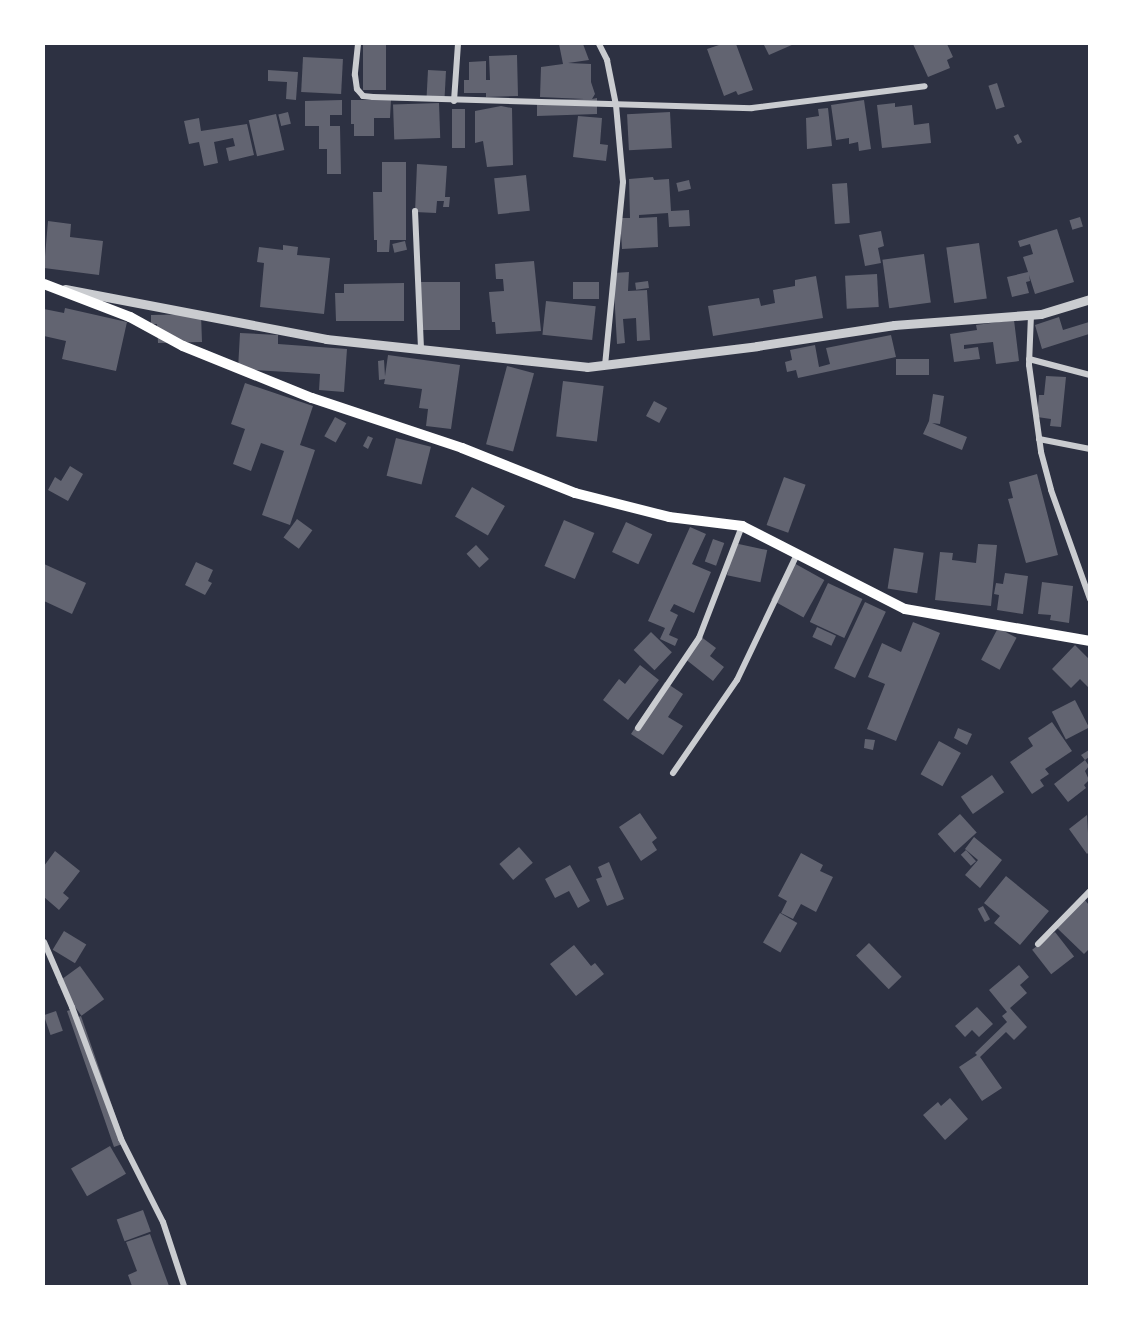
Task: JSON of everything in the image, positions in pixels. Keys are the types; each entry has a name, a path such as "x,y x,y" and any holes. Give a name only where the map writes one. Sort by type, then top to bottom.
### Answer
{"main road":[{"path":"44,284 57,287 130,317 183,346 312,398 462,448 575,493 669,517 742,526 905,609 1089,641"}],"street":[{"path":"358,44 355,75 357,90 363,96 454,101 752,108 926,86"},
{"path":"454,101 458,44"},
{"path":"599,44 607,60 616,105 623,182 605,365"},
{"path":"415,212 421,350"},
{"path":"57,287 326,339 587,367 757,346 894,325 1030,315 1089,299"},
{"path":"1030,315 1029,359 1039,439 1051,490 1089,599"},
{"path":"1029,359 1089,375"},
{"path":"1039,439 1089,448"},
{"path":"638,728 699,638 742,526"},
{"path":"673,773 737,680 797,554"},
{"path":"1038,944 1089,891"},
{"path":"44,942 72,1007 122,1139 163,1222 184,1287"}],"building":[{"path":"363,44 386,44 386,90 363,90"},
{"path":"559,44 583,44 589,60 568,63 591,64 591,82 595,94 592,99 597,98 597,114 537,116 537,100 584,99 540,97 541,67 563,64"},
{"path":"722,44 736,44 753,90 738,95 736,91 724,96 707,49"},
{"path":"794,44 769,55 764,45"},
{"path":"913,44 947,44 953,57 947,60 950,68 928,77"},
{"path":"517,55 518,96 486,97 486,93 464,93 464,80 469,80 469,62 486,61 486,80 490,80 489,56"},
{"path":"303,57 343,59 341,94 301,92"},
{"path":"268,70 298,72 296,100 286,99 287,82 268,81"},
{"path":"428,70 446,71 445,98 427,97"},
{"path":"997,83 1005,107 996,110 988,86"},
{"path":"342,100 342,115 330,115 330,126 340,126 341,174 327,174 327,149 319,149 319,126 305,126 305,101"},
{"path":"351,100 391,100 390,118 374,118 374,136 354,136 354,124 351,124"},
{"path":"864,100 871,149 859,151 858,142 849,144 849,138 836,140 831,105"},
{"path":"439,103 440,138 394,140 393,105"},
{"path":"895,103 895,107 912,105 914,125 929,123 931,143 882,148 877,105"},
{"path":"501,106 512,108 513,165 487,167 483,141 475,143 475,111"},
{"path":"828,108 832,146 807,149 806,118 819,116 818,109"},
{"path":"452,109 465,109 465,148 452,148"},
{"path":"288,112 291,124 281,126 278,114"},
{"path":"670,112 672,148 629,150 627,114"},
{"path":"276,114 284,150 257,156 249,120"},
{"path":"578,116 602,118 600,144 608,145 606,161 573,157"},
{"path":"199,118 201,131 247,124 254,155 229,161 226,148 235,146 233,138 214,142 218,163 204,166 199,142 189,144 184,121"},
{"path":"1018,134 1022,142 1018,144 1014,136"},
{"path":"382,162 406,162 406,240 390,240 389,252 377,252 377,240 374,240 373,192 382,192"},
{"path":"417,164 447,166 445,197 450,197 449,207 443,207 444,201 437,201 436,213 415,212"},
{"path":"526,175 530,211 498,214 494,178"},
{"path":"653,177 654,180 669,179 671,211 689,210 690,226 669,227 668,213 639,215 639,218 657,217 658,247 622,249 620,218 630,218 629,179"},
{"path":"689,180 691,189 678,192 676,183"},
{"path":"847,183 850,223 835,224 832,184"},
{"path":"1080,217 1083,227 1072,230 1069,220"},
{"path":"48,221 71,224 70,237 103,241 99,275 44,268"},
{"path":"1057,229 1074,282 1035,294 1029,275 1030,281 1026,282 1029,293 1012,297 1007,277 1028,272 1023,257 1033,254 1030,244 1020,247 1018,241"},
{"path":"881,231 884,246 878,248 881,263 865,266 859,235"},
{"path":"405,241 407,250 394,253 392,244"},
{"path":"979,243 987,298 954,303 946,248"},
{"path":"283,245 298,247 297,255 330,258 324,314 260,307 264,263 257,262 259,247 283,250"},
{"path":"924,254 931,303 889,308 882,260"},
{"path":"534,261 541,331 496,334 495,322 492,322 489,292 504,291 503,279 496,279 495,264"},
{"path":"629,272 628,291 647,290 650,340 637,341 636,318 623,319 625,343 617,344 613,273"},
{"path":"877,274 879,307 847,309 845,276"},
{"path":"816,276 823,318 713,336 708,306 759,298 761,306 775,303 773,290 795,286 795,280"},
{"path":"648,281 649,288 636,290 635,283"},
{"path":"420,282 460,282 460,330 420,330"},
{"path":"573,282 599,282 599,299 573,299"},
{"path":"404,283 404,321 336,321 335,293 344,293 344,284"},
{"path":"546,301 596,306 592,340 542,335"},
{"path":"65,308 127,322 116,371 62,359 66,341 44,336 44,309 64,313"},
{"path":"201,314 202,342 158,343 157,324 151,324 151,315"},
{"path":"1059,317 1063,330 1089,322 1089,334 1042,349 1035,325"},
{"path":"1014,320 1019,361 996,364 993,342 964,345 964,349 978,347 980,359 954,362 950,334 977,330 976,325"},
{"path":"240,333 278,335 278,344 347,349 344,392 319,390 320,374 238,369"},
{"path":"891,335 896,357 798,378 796,370 787,372 785,362 792,360 790,350 815,345 819,367 830,364 826,348"},
{"path":"388,355 460,365 451,429 426,426 428,409 419,408 422,389 384,384 385,379 379,380 378,361 384,360 385,376"},
{"path":"896,359 929,359 929,375 896,375"},
{"path":"507,366 534,373 513,451 486,444"},
{"path":"1046,376 1066,377 1061,427 1050,426 1051,419 1037,417 1039,395 1044,395"},
{"path":"563,381 604,386 597,442 556,437"},
{"path":"245,383 313,406 300,445 315,450 290,525 262,515 284,451 261,443 251,471 233,464 245,429 231,424"},
{"path":"933,394 944,396 940,424 932,423 967,437 962,450 923,434 929,421"},
{"path":"654,401 667,408 659,423 646,416"},
{"path":"335,417 346,423 336,443 324,436"},
{"path":"368,436 373,438 368,449 363,446"},
{"path":"396,438 431,447 421,485 387,476"},
{"path":"70,466 83,474 68,501 48,490 55,477 61,481"},
{"path":"1037,474 1058,555 1026,563 1008,499 1013,498 1009,482"},
{"path":"784,477 806,485 788,533 767,525"},
{"path":"472,487 505,506 488,535 455,516"},
{"path":"297,519 312,530 299,549 283,538"},
{"path":"564,520 594,533 575,579 544,566"},
{"path":"626,522 652,534 638,564 612,552"},
{"path":"690,527 706,534 692,564 711,572 694,613 674,604 670,611 678,615 669,635 678,639 675,646 660,639 665,628 648,621"},
{"path":"713,539 724,543 716,566 705,562"},
{"path":"734,543 767,550 760,582 727,575"},
{"path":"978,544 997,545 991,606 935,600 940,552 953,553 952,560 976,563"},
{"path":"476,545 489,559 479,568 466,554"},
{"path":"894,548 924,553 917,593 888,588"},
{"path":"196,562 213,570 208,581 212,583 205,595 185,585"},
{"path":"792,562 824,580 804,618 771,600"},
{"path":"44,564 86,583 72,614 44,601"},
{"path":"1005,573 1028,576 1023,614 997,610 999,595 994,594 996,583 1003,584"},
{"path":"1042,582 1073,586 1069,623 1050,620 1051,615 1038,614"},
{"path":"828,583 862,599 844,638 810,622"},
{"path":"865,602 886,612 855,678 834,668"},
{"path":"913,622 940,633 896,741 867,729 885,684 868,677 882,643 901,652"},
{"path":"817,627 836,636 831,646 812,637"},
{"path":"998,628 1017,638 1000,670 981,660"},
{"path":"651,632 672,652 654,670 634,650"},
{"path":"700,636 716,648 710,656 724,667 713,681 684,658"},
{"path":"1075,645 1089,659 1089,688 1080,679 1071,688 1052,669"},
{"path":"640,665 659,680 628,720 603,700 619,679 625,684"},
{"path":"665,682 683,694 668,717 683,726 663,755 631,734"},
{"path":"1075,700 1089,728 1066,739 1052,712"},
{"path":"1052,722 1072,751 1045,769 1049,774 1040,780 1044,786 1032,794 1010,762 1033,746 1028,738"},
{"path":"958,728 972,734 967,745 954,738"},
{"path":"865,739 875,740 873,750 864,748"},
{"path":"939,741 961,753 942,786 921,774"},
{"path":"1089,750 1089,757 1085,760 1081,755"},
{"path":"1085,760 1089,766 1085,771 1089,780 1084,785 1086,788 1068,802 1054,784"},
{"path":"992,775 1004,792 973,814 961,797"},
{"path":"640,813 657,838 652,842 657,850 641,861 619,827"},
{"path":"960,814 977,833 954,853 938,834"},
{"path":"1087,815 1089,852 1087,854 1069,829"},
{"path":"974,837 1002,860 980,888 965,875 978,860 965,849"},
{"path":"519,847 533,863 513,880 499,864"},
{"path":"966,850 976,861 971,866 961,855"},
{"path":"55,851 80,871 63,893 69,898 59,910 44,897 44,866"},
{"path":"801,853 823,865 820,871 833,877 816,912 801,904 793,919 781,913 787,901 778,896"},
{"path":"609,862 624,899 607,906 596,879 602,877 598,867"},
{"path":"570,865 590,901 578,908 569,891 555,898 545,879"},
{"path":"1006,876 1049,911 1020,945 994,923 1000,916 984,903"},
{"path":"1084,899 1089,905 1089,949 1084,954 1057,928"},
{"path":"983,906 990,919 985,922 978,909"},
{"path":"780,913 797,923 780,952 763,942"},
{"path":"64,931 86,944 75,963 53,950"},
{"path":"1055,932 1074,956 1051,974 1032,950"},
{"path":"869,943 902,977 889,989 856,956"},
{"path":"574,945 591,966 595,963 604,974 576,996 550,964"},
{"path":"1019,965 1029,977 1020,985 1027,993 1010,1008 1027,1027 1014,1040 1006,1032 980,1057 1002,1088 982,1101 959,1067 977,1055 975,1053 1007,1022 1002,1016 1007,1012 989,990"},
{"path":"80,966 104,999 81,1016 57,982"},
{"path":"977,1007 993,1024 979,1037 972,1030 965,1037 955,1026"},
{"path":"73,1009 76,1018 81,1016 125,1143 114,1147 67,1011"},
{"path":"56,1011 63,1031 51,1035 44,1015"},
{"path":"950,1098 968,1119 945,1140 923,1115 938,1102 941,1106"},
{"path":"110,1146 126,1174 87,1196 71,1168"},
{"path":"143,1210 151,1232 125,1241 117,1220"},
{"path":"150,1234 169,1286 132,1286 128,1275 137,1271 126,1242"}]}
